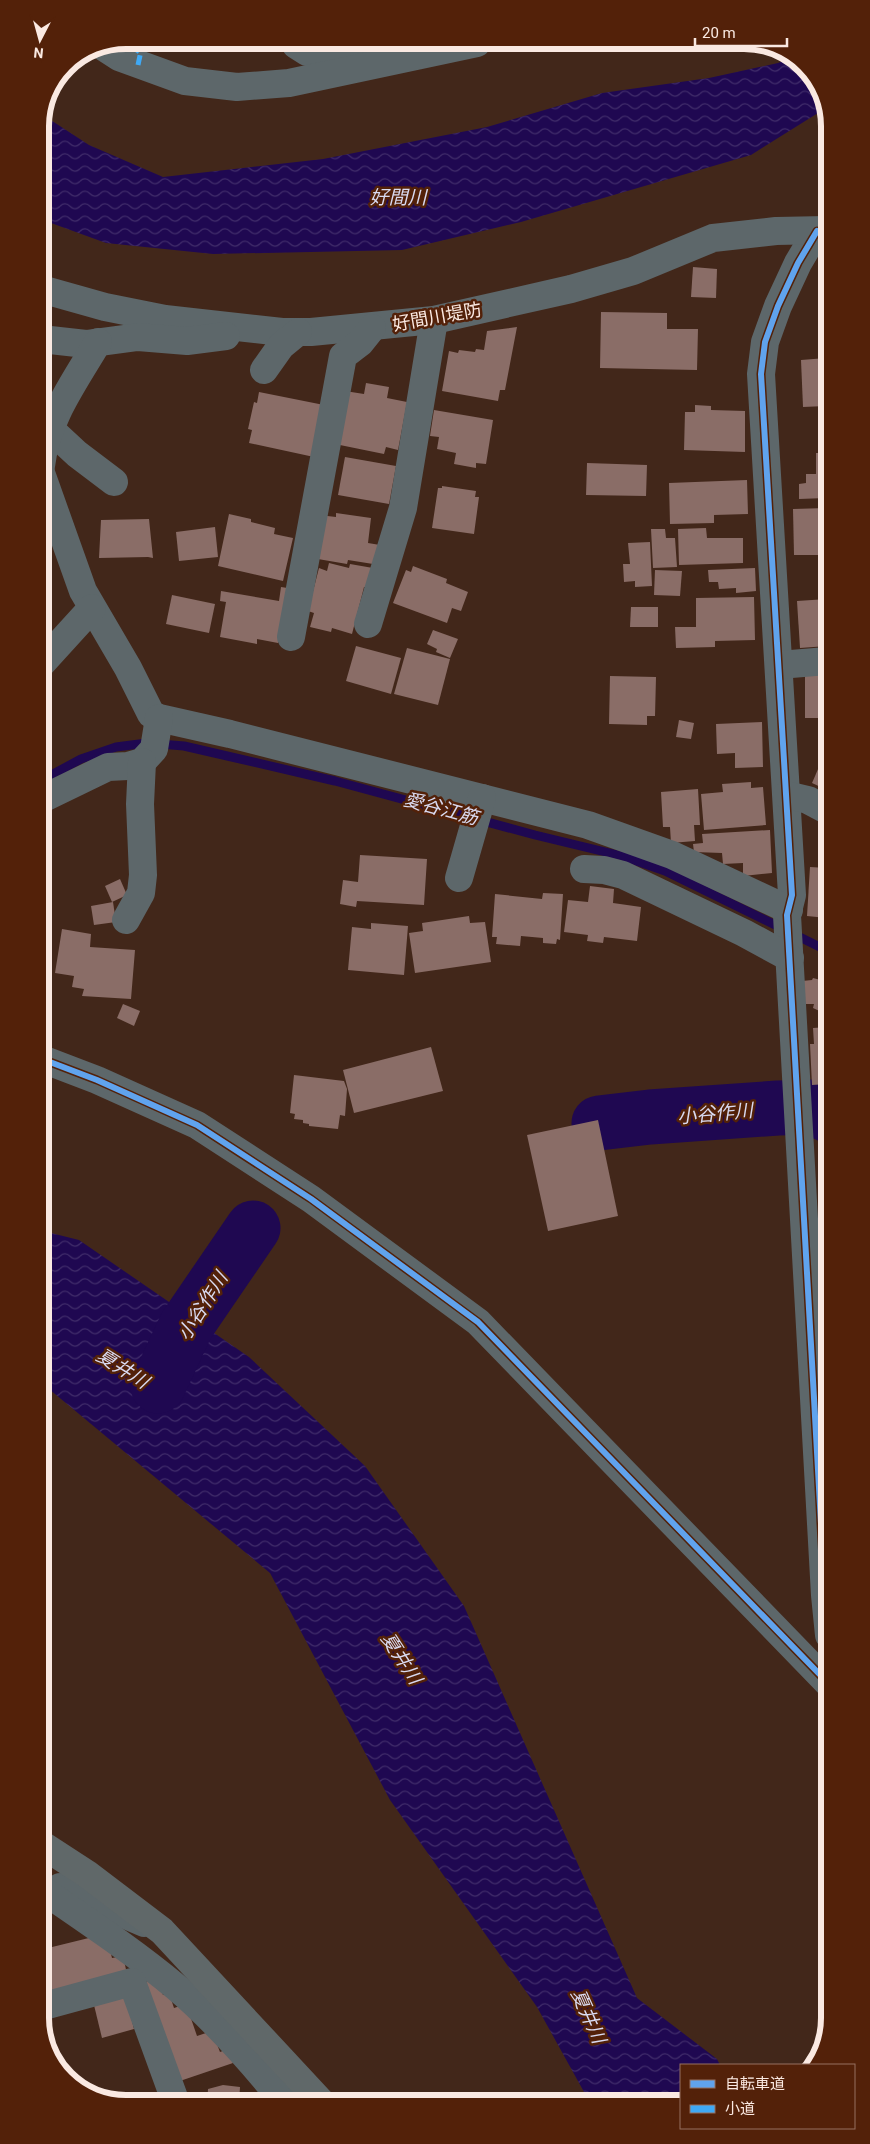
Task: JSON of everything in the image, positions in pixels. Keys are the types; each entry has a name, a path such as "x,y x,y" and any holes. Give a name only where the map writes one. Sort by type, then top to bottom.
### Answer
{"street":[{"path":"303,49 307,52 345,59 365,67"},
{"path":"109,51 119,57 185,81 237,87 289,83 449,49"},
{"name":"好間川堤防","path":"49,292 165,319 298,332 372,328 434,320 570,289 633,271 712,238 776,231 821,230"},
{"path":"821,231 798,263 775,315 765,342 761,374 792,895 788,912 790,958 821,1454"},
{"path":"368,624 403,508 434,320"},
{"path":"49,340 86,344 138,338 187,341 235,334 246,328"},
{"path":"291,637 343,356 360,343 372,328"},
{"path":"264,370 281,346 298,332"},
{"path":"49,432 58,409 98,342"},
{"path":"50,428 77,454 114,482"},
{"path":"49,495 83,591 128,668 151,714 159,718 230,734 588,825 672,855 788,912"},
{"path":"49,655 92,608"},
{"path":"779,665 821,662"},
{"path":"49,796 108,767 128,766 142,762 154,749 159,718"},
{"path":"126,920 141,893 143,875 140,804 142,762"},
{"path":"786,794 808,800 821,807"},
{"path":"459,878 482,798"},
{"path":"584,869 604,870 623,875 744,933 790,958"},
{"path":"49,1061 197,1125 311,1199 478,1322 821,1676"},
{"path":"49,1849 87,1874 162,1931 314,2095"},
{"path":"49,1883 162,1931"},
{"path":"49,1894 126,1947 177,1988 248,2057 279,2095"},
{"path":"49,2005 132,1982 173,2095"}],"water":[{"name":"好間川","path":"785,60 799,71 811,87 820,112 751,155 521,222 402,250 213,254 106,243 49,222 49,119 89,145 163,177 323,159 487,127 602,93 709,78"},
{"name":"夏井川","path":"49,1232 79,1240 249,1357 365,1466 464,1606 637,1998 717,2059 720,2064 680,2064 680,2095 586,2095 537,2007 390,1800 270,1573 49,1389"}],"building":[{"path":"693,267 717,269 716,298 691,297"},
{"path":"601,312 667,313 667,329 698,329 697,370 600,368"},
{"path":"517,327 505,390 500,390 498,401 442,391 449,351 458,353 459,350 475,352 476,349 484,350 487,331"},
{"path":"821,358 821,406 803,407 801,360"},
{"path":"366,383 389,387 387,398 407,402 398,450 386,447 384,454 335,444 345,391 364,394"},
{"path":"259,392 324,405 314,457 249,443 252,430 248,429 254,402 257,403"},
{"path":"695,405 711,406 711,410 745,411 745,452 684,450 685,412 695,412"},
{"path":"434,410 493,420 486,464 476,463 476,468 454,464 456,453 437,449 439,437 430,436"},
{"path":"816,453 821,453 821,498 799,499 799,484 806,483 806,474 816,474"},
{"path":"345,457 396,466 389,504 338,495"},
{"path":"587,463 647,465 646,496 586,495"},
{"path":"747,480 748,514 714,515 714,523 670,524 669,483"},
{"path":"442,486 476,491 475,497 479,497 474,534 432,528 438,488 442,488"},
{"path":"821,508 821,555 794,555 793,509"},
{"path":"336,513 371,518 368,543 380,545 373,564 348,560 347,564 312,558 319,515 336,517"},
{"path":"229,514 251,519 251,522 275,528 274,534 293,538 283,581 218,566"},
{"path":"149,519 153,558 99,558 101,520"},
{"path":"215,527 218,557 179,561 176,532"},
{"path":"706,528 707,538 743,538 743,563 679,565 678,529"},
{"path":"651,529 665,529 666,538 675,538 677,567 653,568"},
{"path":"650,542 652,586 635,587 635,581 624,582 623,564 630,564 628,543"},
{"path":"329,563 349,568 350,564 373,568 368,588 364,587 352,634 332,628 331,632 310,627 314,613 308,611 319,568 327,571"},
{"path":"413,566 447,579 446,583 468,592 461,611 452,608 447,623 393,603 406,570 411,572"},
{"path":"755,568 756,591 736,593 736,588 719,589 718,582 709,582 708,570"},
{"path":"655,570 682,571 680,596 654,595"},
{"path":"281,587 294,589 283,614 278,643 257,639 257,644 220,637 226,602 220,601 221,591 279,601"},
{"path":"172,595 215,604 209,633 166,624"},
{"path":"754,597 755,640 715,641 715,647 676,648 675,627 696,627 696,598"},
{"path":"821,599 821,646 800,648 797,601"},
{"path":"631,607 658,607 658,627 630,627"},
{"path":"433,630 458,639 450,658 436,652 437,649 427,644"},
{"path":"356,646 401,658 391,694 346,681"},
{"path":"407,648 450,659 438,705 394,694"},
{"path":"805,675 821,675 821,718 805,718"},
{"path":"610,676 656,677 655,716 647,716 647,725 609,724"},
{"path":"679,720 694,723 691,739 676,737"},
{"path":"762,722 763,767 735,768 735,753 717,754 716,724"},
{"path":"821,762 821,787 812,783"},
{"path":"751,782 751,788 763,787 766,825 704,830 701,794 723,792 722,784"},
{"path":"698,789 700,825 694,825 695,841 671,843 670,827 663,827 661,792"},
{"path":"770,830 772,873 743,876 743,863 723,864 722,853 694,852 693,844 703,843 702,834"},
{"path":"360,855 427,859 424,905 357,901 356,907 340,904 343,880 358,882"},
{"path":"810,867 821,868 821,917 807,916"},
{"path":"120,879 127,895 112,902 105,886"},
{"path":"590,886 614,889 613,903 641,907 637,941 604,937 603,943 587,941 588,935 564,932 568,900 588,902"},
{"path":"543,893 563,894 560,940 557,939 556,944 543,943 543,938 521,936 520,946 496,944 497,937 492,937 495,894 542,899"},
{"path":"113,902 116,922 94,925 91,906"},
{"path":"469,916 470,923 485,922 491,962 415,973 409,933 423,931 422,923"},
{"path":"371,923 408,926 404,975 348,970 352,927 371,929"},
{"path":"62,929 91,934 90,947 135,950 131,999 82,996 84,989 72,987 74,976 55,973"},
{"path":"813,978 821,980 821,1012 813,1008 814,1004 803,1004 802,981 812,980"},
{"path":"123,1004 140,1011 134,1026 117,1018"},
{"path":"821,1027 821,1084 812,1085 810,1044 814,1044 813,1028"},
{"path":"431,1047 443,1091 354,1113 343,1070"},
{"path":"294,1075 344,1081 347,1089 345,1116 340,1115 338,1129 309,1126 309,1124 303,1123 303,1120 294,1119 295,1114 290,1113"},
{"path":"598,1120 618,1216 548,1231 527,1135"},
{"path":"101,1935 108,1942 112,1958 123,1956 127,1974 49,1993 49,1948"},
{"path":"157,1978 163,1995 169,1993 174,2008 186,2004 197,2036 212,2031 220,2052 228,2049 233,2063 174,2083 139,1984"},
{"path":"125,1993 134,2029 102,2038 93,2001"},
{"path":"223,2085 240,2087 240,2095 208,2095 208,2089"}],"waterway":[{"name":"愛谷江筋","path":"49,776 81,759 116,747 147,743 184,746 335,781 535,835 622,856 665,871 821,948"},
{"name":"小谷作川","path":"599,1123 650,1117 778,1108 815,1107 821,1111"},
{"name":"小谷作川","path":"158,1386 186,1326 253,1228"}],"marked path":[{"path":"135,49 141,53"},
{"path":"138,65 141,49"}],"cycle path":[{"path":"817,231 798,263 778,306 765,342 761,374 792,895 787,915 821,1523"},
{"path":"49,1062 97,1080 197,1125 311,1199 478,1322 821,1676"}]}
